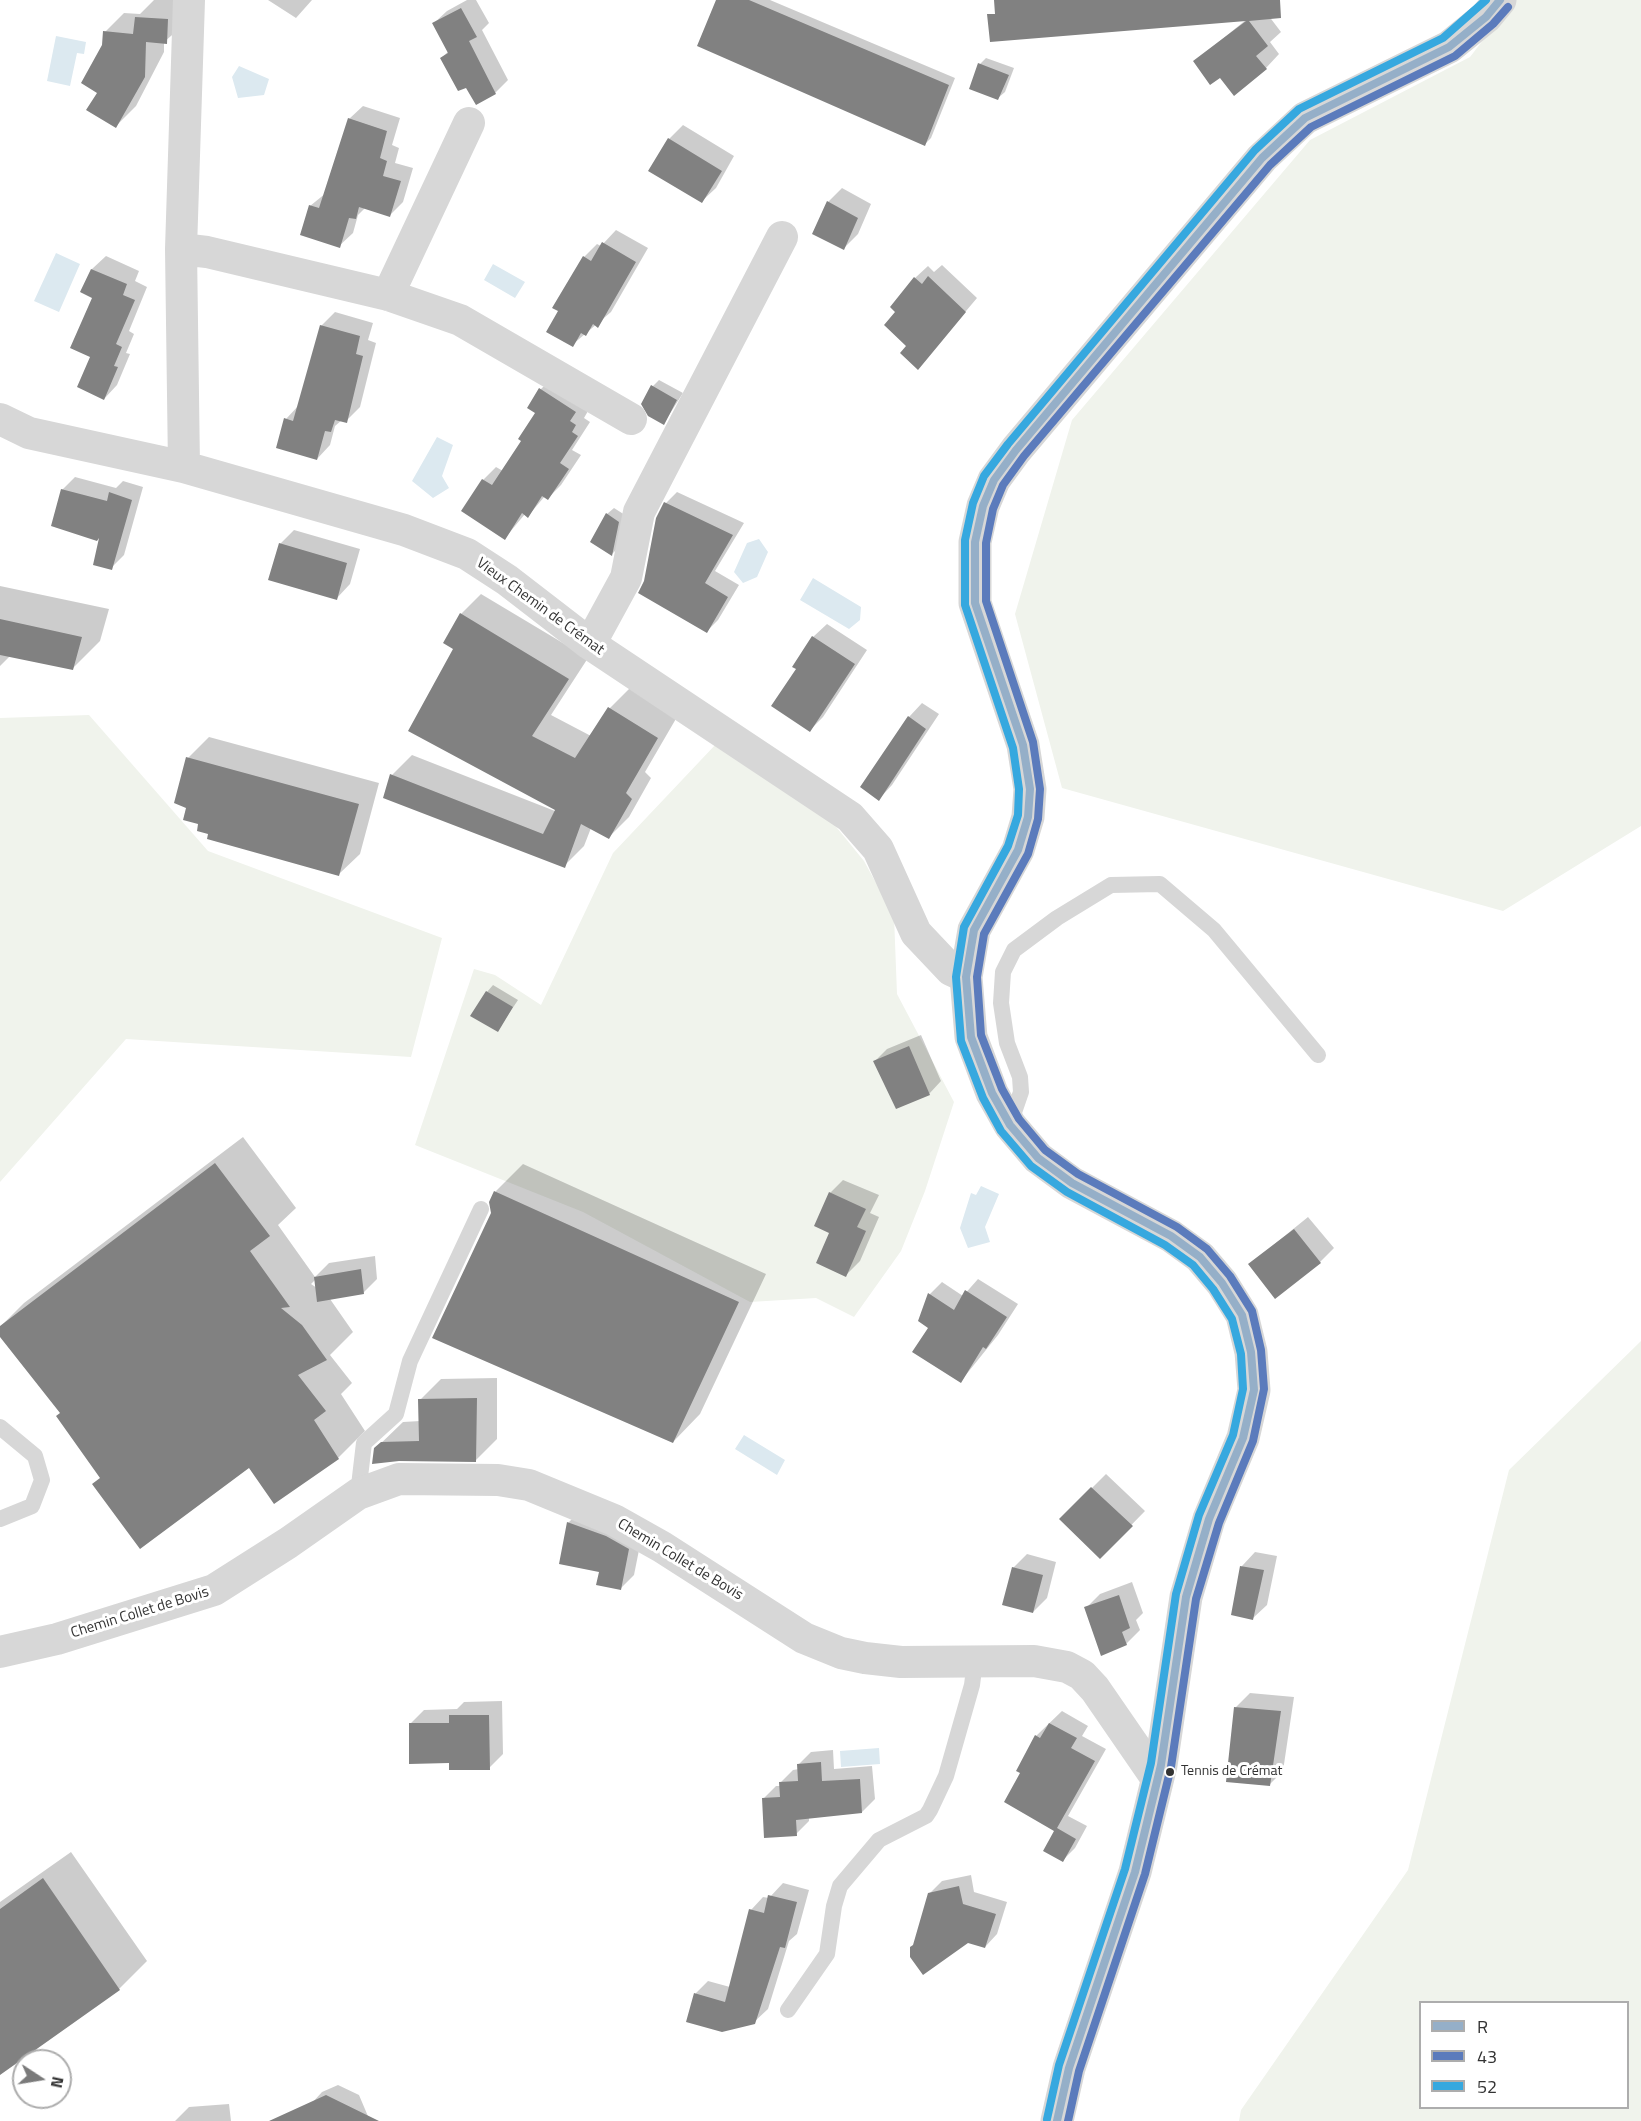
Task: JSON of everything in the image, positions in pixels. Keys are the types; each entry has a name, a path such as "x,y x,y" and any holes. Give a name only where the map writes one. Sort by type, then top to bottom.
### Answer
{"street":[{"path":"184,467 181,249 189,0"},
{"path":"1057,2121 1069,2068 1135,1872 1157,1779 1175,1679 1186,1597 1209,1519 1243,1438 1254,1390 1251,1352 1242,1315 1222,1283 1200,1257 1171,1236 1072,1183 1038,1158 1010,1125 992,1093 971,1038 966,977 974,930 1018,850 1028,817 1029,799 1023,745 975,603 975,542 983,506 994,480 1016,450 1262,158 1305,118 1449,47 1486,17 1500,0"},
{"path":"388,295 469,123"},
{"path":"590,644 626,578 639,512 782,237"},
{"path":"181,249 207,252 388,295 460,320 480,329 631,419"},
{"name":"Vieux Chemin de Crémat","path":"0,419 29,433 184,467 404,530 467,554 507,579 590,644 850,817 878,849 916,933 951,970 966,977"},
{"name":"Chemin Collet de Bovis","path":"0,1652 57,1638 214,1590 288,1544 358,1494 399,1479 498,1480 529,1485 614,1520 662,1547 804,1638 824,1647 865,1658 902,1662 975,1660 1052,1662 1082,1675 1157,1779"}],"lane":[{"path":"1010,1125 1022,1092 1020,1077 1007,1042 1001,1004 1003,972 1014,950 1058,918 1111,885 1160,884 1214,930 1318,1055"},
{"path":"358,1494 364,1443 396,1414 410,1361 481,1209"},
{"path":"0,1427 35,1456 42,1480 32,1506 0,1519"},
{"path":"788,2010 827,1954 834,1906 840,1886 879,1840 926,1816 930,1810 946,1776 972,1685 975,1660"}],"shaded area":[{"path":"1514,0 1641,0 1641,826 1503,911 1062,788 1015,614 1072,420 1310,140 1470,57"},
{"path":"56,36 86,42 84,54 77,53 70,86 47,81"},
{"path":"239,66 269,79 264,95 238,98 232,77"},
{"path":"56,253 80,264 59,312 34,301"},
{"path":"493,264 525,282 515,298 484,280"},
{"path":"437,437 453,445 442,476 449,488 433,498 412,481"},
{"path":"759,539 768,552 757,577 743,583 734,572 747,543"},
{"path":"813,578 861,607 860,620 849,629 800,600"},
{"path":"89,715 208,851 442,938 411,1057 126,1039 0,1182 0,718"},
{"path":"717,743 833,823 864,861 894,916 897,994 954,1102 925,1191 901,1251 854,1317 816,1298 750,1302 583,1212 415,1145 474,969 495,975 541,1005 613,853"},
{"path":"981,1186 999,1194 985,1227 990,1242 968,1248 960,1228 971,1193 976,1195"},
{"path":"1641,1341 1641,2121 1239,2121 1241,2110 1408,1870 1509,1470"},
{"path":"744,1435 785,1460 777,1475 735,1449"},
{"path":"879,1748 880,1764 841,1767 840,1751"}],"building":[{"path":"716,0 749,0 949,85 925,146 697,46"},
{"path":"994,0 1280,0 1281,18 1249,21 1268,46 1256,56 1267,69 1234,96 1220,78 1210,85 1193,61 1246,21 990,42 987,14 995,14"},
{"path":"461,8 477,37 469,41 496,94 476,105 466,88 458,91 440,58 448,53 432,23"},
{"path":"135,17 168,19 167,44 146,42 145,77 116,128 86,110 97,93 81,83 102,45 103,31 133,34"},
{"path":"978,63 1009,75 998,100 969,89"},
{"path":"348,118 387,131 380,158 387,161 383,176 401,181 390,217 359,207 356,219 349,218 340,248 300,235 309,205 319,208"},
{"path":"668,138 722,171 702,203 648,171"},
{"path":"827,201 858,218 844,250 812,234"},
{"path":"602,242 636,262 598,328 593,324 586,336 581,333 573,347 546,332 558,311 552,308 583,256 591,261"},
{"path":"91,269 127,284 123,295 135,300 116,344 122,347 114,366 118,367 104,400 77,387 90,357 70,348 92,298 80,292"},
{"path":"928,276 966,312 918,370 900,353 906,346 884,325 895,312 890,307 914,277 922,284"},
{"path":"320,325 360,336 356,354 363,356 347,423 335,420 331,432 325,431 317,460 276,448 284,418 293,421"},
{"path":"651,385 677,400 664,425 648,416 641,404"},
{"path":"539,388 576,412 570,421 576,425 572,432 578,436 560,463 569,469 548,500 542,496 528,518 522,513 505,540 461,511 482,479 492,485 521,441 518,439 535,413 527,408"},
{"path":"61,489 107,501 109,492 132,500 112,570 93,565 99,538 97,541 51,526"},
{"path":"664,502 733,535 705,583 728,597 707,633 638,593 644,581 656,518"},
{"path":"606,513 619,522 612,556 590,542"},
{"path":"279,543 347,563 337,600 268,580"},
{"path":"460,613 569,679 532,736 575,758 608,707 658,738 626,793 632,799 609,839 581,824 565,868 383,798 390,774 543,834 555,810 408,731 453,649 443,643"},
{"path":"0,619 82,637 73,670 0,655"},
{"path":"812,636 855,664 810,732 771,706 796,669 792,667"},
{"path":"908,716 926,729 879,801 860,787"},
{"path":"186,757 359,804 339,876 207,839 208,834 197,831 198,824 183,820 186,808 174,803"},
{"path":"486,991 513,1007 498,1032 470,1016"},
{"path":"909,1046 930,1095 896,1109 873,1061"},
{"path":"215,1163 270,1236 250,1251 290,1307 281,1308 302,1325 327,1360 298,1375 326,1411 314,1420 339,1459 274,1504 249,1468 140,1549 92,1484 100,1478 56,1416 60,1413 0,1337 0,1326"},
{"path":"494,1191 739,1302 673,1443 432,1338 491,1213 489,1202"},
{"path":"829,1192 866,1209 857,1227 866,1231 846,1277 816,1263 829,1233 814,1226"},
{"path":"1294,1229 1321,1263 1275,1299 1248,1264"},
{"path":"361,1269 364,1294 317,1302 314,1277"},
{"path":"965,1290 1007,1317 986,1349 983,1347 961,1383 912,1352 928,1328 918,1321 928,1293 954,1310"},
{"path":"477,1398 476,1462 399,1461 372,1464 374,1448 381,1442 419,1441 418,1399"},
{"path":"1091,1487 1133,1526 1100,1559 1059,1519"},
{"path":"567,1522 606,1536 629,1549 621,1590 596,1585 599,1572 559,1564"},
{"path":"1240,1566 1264,1570 1253,1620 1231,1615"},
{"path":"1012,1567 1043,1575 1033,1613 1002,1605"},
{"path":"1119,1595 1130,1628 1122,1632 1127,1645 1101,1656 1084,1607"},
{"path":"1234,1707 1281,1711 1270,1786 1226,1782"},
{"path":"449,1715 489,1715 490,1770 449,1770 449,1763 409,1764 409,1723 449,1723"},
{"path":"1049,1723 1077,1738 1071,1748 1095,1761 1057,1828 1076,1839 1063,1862 1043,1851 1054,1831 1004,1802 1020,1773 1016,1771 1035,1735 1040,1738"},
{"path":"821,1762 822,1781 860,1779 862,1813 796,1820 797,1836 764,1838 762,1798 780,1797 779,1782 798,1781 797,1764"},
{"path":"43,1878 120,1990 37,2049 12,2049 12,2066 0,2075 0,1909"},
{"path":"959,1886 963,1904 996,1914 985,1948 968,1943 923,1975 910,1957 910,1947 913,1945 928,1893"},
{"path":"768,1895 797,1902 785,1948 780,1947 755,2024 722,2032 686,2022 694,1993 725,2002 749,1909 764,1913"},
{"path":"326,2095 379,2121 269,2121"}],"transit line":[{"name":"52","path":"1047,2119 1059,2065 1125,1869 1151,1763 1176,1594 1199,1515 1233,1435 1243,1389 1241,1354 1232,1319 1213,1289 1193,1265 1165,1245 1067,1192 1031,1166 1001,1131 983,1098 961,1041 956,977 964,927 1008,846 1018,815 1019,789 1013,748 965,605 965,540 973,503 984,476 1008,444 1255,150 1299,109 1443,38 1486,0"},
{"name":"R","path":"1057,2121 1069,2068 1135,1872 1161,1765 1186,1597 1209,1519 1243,1438 1254,1390 1251,1352 1242,1315 1222,1283 1200,1257 1171,1236 1072,1183 1038,1158 1010,1125 992,1093 971,1037 966,977 974,930 1018,850 1028,817 1030,789 1023,745 975,603 975,542 983,506 994,480 1016,450 1262,158 1305,118 1449,47 1486,17 1500,0"},
{"name":"43","path":"1068,2121 1079,2071 1145,1874 1171,1767 1196,1599 1219,1523 1253,1441 1264,1389 1261,1350 1252,1311 1230,1276 1207,1249 1177,1227 1078,1174 1045,1150 1019,1119 1002,1089 981,1035 977,977 984,934 1028,854 1038,819 1040,789 1033,742 986,601 986,543 993,509 1003,485 1024,456 1270,165 1311,127 1455,56 1493,24 1508,7"}],"place":[{"name":"Tennis de Crémat","path":"1170,1772"}]}
